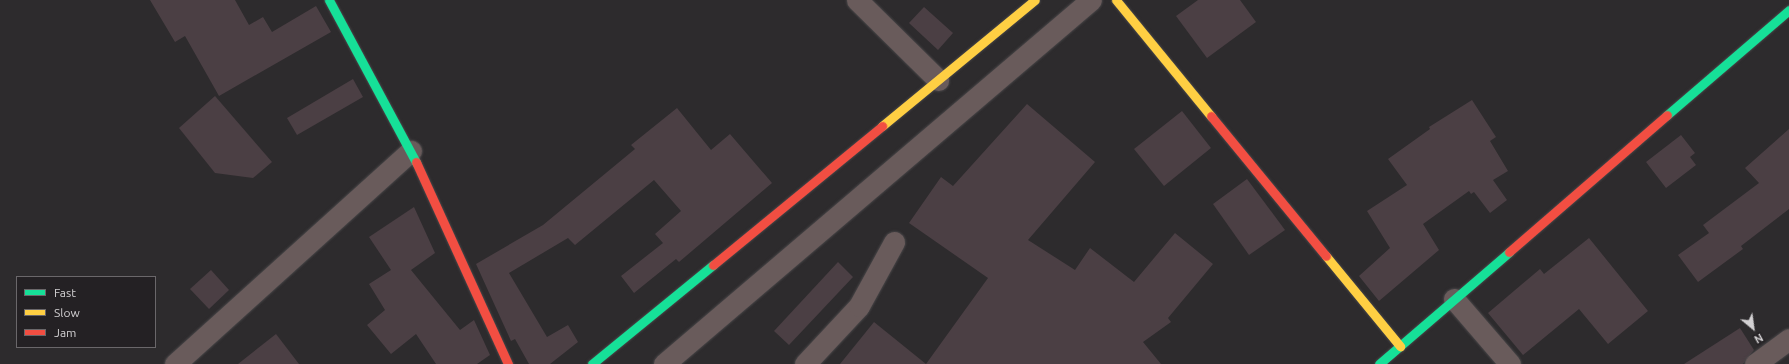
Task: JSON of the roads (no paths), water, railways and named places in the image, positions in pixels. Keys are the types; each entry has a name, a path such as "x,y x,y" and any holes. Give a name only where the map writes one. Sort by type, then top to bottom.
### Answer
{"street":[{"path":"329,0 411,150 508,364"},
{"path":"857,0 938,80"},
{"path":"592,364 1035,0"},
{"path":"664,364 1091,0"},
{"path":"1116,0 1400,346"},
{"path":"1785,0 1789,5"},
{"path":"1379,364 1789,10"},
{"path":"175,364 411,150"},
{"path":"805,364 859,306 894,242"},
{"path":"1454,299 1510,364"},
{"path":"1755,364 1789,339"}]}
